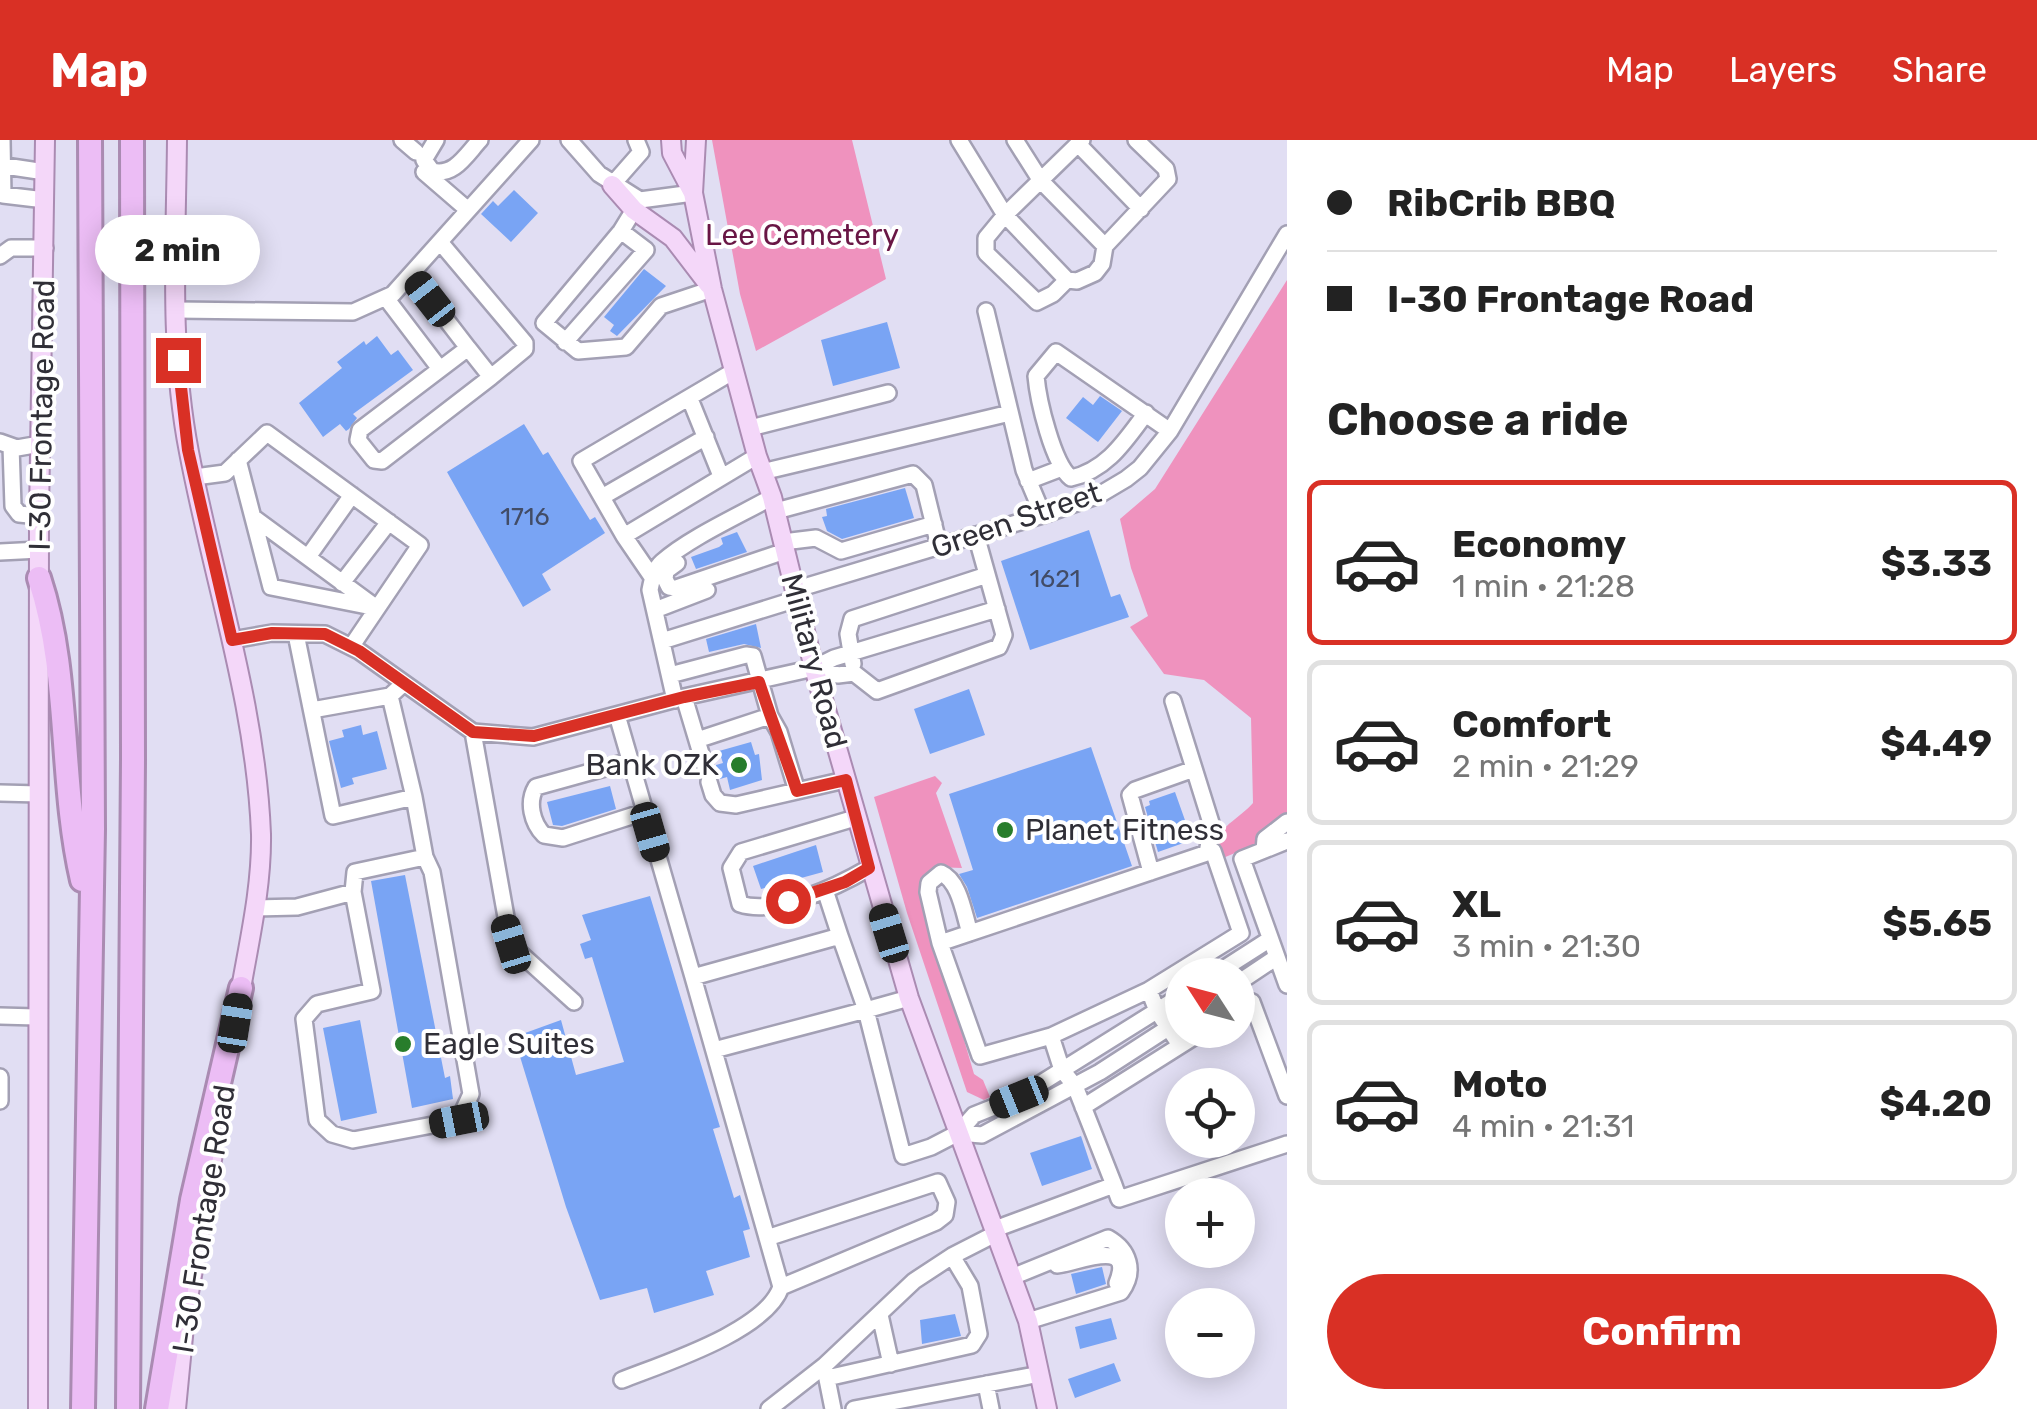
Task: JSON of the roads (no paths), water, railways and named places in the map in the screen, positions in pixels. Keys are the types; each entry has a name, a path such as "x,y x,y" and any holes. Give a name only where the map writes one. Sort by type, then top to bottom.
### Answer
{"highway":[{"path":"83,1409 92,829 90,140"},
{"path":"128,1409 133,778 132,140"},
{"path":"39,578 51,615 72,839 89,911"},
{"path":"157,1409 196,1184 241,988"}],"main road":[{"name":"I-30 Frontage Road","path":"38,1409 36,1017 45,140"},
{"name":"I-30 Frontage Road","path":"176,1409 185,1316 255,908 261,839 258,778 232,640 188,450 178,360 177,140"},
{"name":"Military Road","path":"671,140 672,153 693,193"},
{"name":"Military Road","path":"696,140 693,193 712,289 774,504 855,818 909,998 1028,1321 1047,1409"},
{"path":"612,185 673,238 712,289"}],"street":[{"path":"2,140 3,195 45,200"},
{"path":"402,140 421,146 416,162 421,170 468,210"},
{"path":"436,140 424,160 432,171 440,174 449,172 480,140"},
{"path":"446,190 491,140"},
{"path":"177,310 353,312 386,298 531,140"},
{"path":"569,140 612,185 640,152 636,140"},
{"path":"959,140 1005,215 1067,280"},
{"path":"1015,140 1040,181 1106,246"},
{"path":"1136,140 1168,174 1166,184 1106,246 1102,264 1095,273 1067,280 1053,294 1037,302 986,252 986,238 1005,215 1080,142 1141,209"},
{"path":"4,166 45,172"},
{"path":"693,193 637,205 618,234 544,323 578,351 626,346 661,306 712,289"},
{"path":"566,342 646,250 618,234"},
{"name":"Green Street","path":"662,641 939,546 1043,515 1112,488 1140,468 1170,431 1287,234"},
{"path":"440,242 525,343 525,349 382,461 374,460 358,440 360,430 468,348"},
{"path":"0,256 11,248 45,248"},
{"path":"411,274 491,377"},
{"path":"386,298 440,369"},
{"path":"986,310 1028,481 1043,515"},
{"path":"1146,413 1113,456 1097,468 1071,478 1062,468 1035,379 1054,352 1146,413 1170,431"},
{"path":"652,578 581,462 734,371"},
{"path":"750,428 888,393"},
{"path":"690,399 721,476"},
{"path":"624,536 721,476 760,464 1010,412"},
{"path":"194,478 225,473 267,433 420,545 351,647"},
{"path":"602,498 706,438"},
{"path":"39,516 20,514 13,506 5,444 40,444"},
{"path":"238,460 271,587 377,608"},
{"path":"1028,481 1062,468"},
{"path":"846,780 736,804 720,803 670,676 650,590 652,578 660,564 700,538 774,504 913,474 924,485 939,546"},
{"path":"308,557 352,495"},
{"path":"253,518 377,608"},
{"path":"342,583 388,522"},
{"path":"655,610 816,538 841,551 934,524"},
{"path":"814,668 838,675 854,673 877,690 999,647 1004,635 976,535"},
{"path":"700,538 691,552 666,571 669,587 691,586 785,551"},
{"path":"0,552 40,550"},
{"path":"854,673 848,634 852,619 988,575"},
{"path":"232,640 272,633 325,634 351,647 473,732 534,736 814,668 996,609"},
{"path":"296,634 333,816 414,797"},
{"path":"670,676 753,656 797,791"},
{"path":"312,710 390,696 403,684"},
{"path":"390,696 425,858 432,872 470,1094 459,1120 353,1140 332,1134 317,1120 304,1020 317,1004 372,991 353,892 355,872 425,858"},
{"path":"970,933 954,885 941,873 929,883 928,892 940,943 980,1056 1052,1036 1149,990 1241,933 1210,852 1212,826 1173,701"},
{"path":"617,714 782,1286 776,1301 721,1340 622,1380"},
{"path":"697,740 770,716"},
{"path":"473,732 511,944 574,1002"},
{"path":"630,761 536,787 531,804 535,823 544,835 563,838 644,812"},
{"path":"1151,872 1130,795 1194,770"},
{"path":"0,793 40,794"},
{"path":"855,818 741,852 730,868 740,904 760,908 826,890 869,868"},
{"path":"1264,850 1264,839 1287,822"},
{"path":"1218,868 1287,841"},
{"path":"940,943 1210,852"},
{"path":"1242,859 1287,984"},
{"path":"826,890 866,1010 913,1190"},
{"path":"255,908 297,908 353,892"},
{"path":"693,977 840,936"},
{"path":"1240,958 1270,939"},
{"path":"1255,971 1276,957"},
{"path":"1149,990 1165,1024"},
{"path":"714,1050 909,998"},
{"path":"903,1156 958,1132 974,1116 1019,1097 1165,1006"},
{"path":"1255,1010 1287,1096"},
{"path":"0,1016 36,1017"},
{"path":"958,1132 982,1135 1165,1031"},
{"path":"1052,1036 1062,1070 1083,1106 1119,1199 1287,1144"},
{"path":"1083,1106 1175,1048"},
{"path":"0,1077 0,1100"},
{"path":"768,1238 938,1182 947,1202 946,1215 936,1222 782,1286"},
{"path":"768,1409 826,1372 914,1281 952,1256 996,1231 1114,1186"},
{"path":"1012,1277 1044,1264 1067,1264 1099,1254 1115,1258 1119,1265 1116,1283 1077,1298 1061,1312 1028,1321"},
{"path":"826,1372 972,1345 979,1334 970,1286 952,1256"},
{"path":"880,1315 890,1361"},
{"path":"826,1372 833,1409"},
{"path":"854,1409 1040,1374"},
{"path":"986,1384 991,1409"}],"place":[{"name":"Bank OZK","path":"739,765"},
{"name":"Planet Fitness","path":"1005,830"},
{"name":"Eagle Suites","path":"403,1044"}],"park label":[{"name":"Lee Cemetery","path":"802,235"}]}
